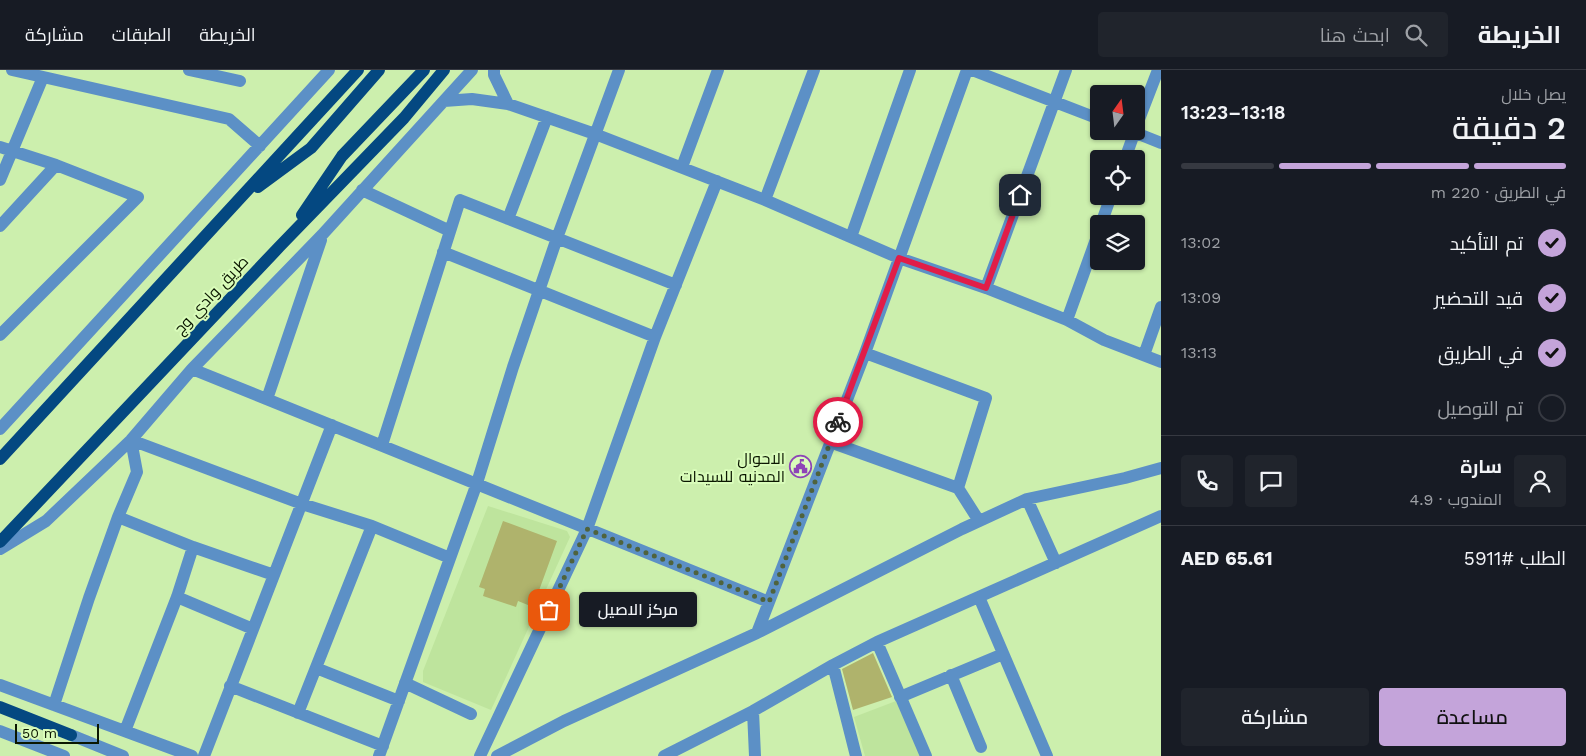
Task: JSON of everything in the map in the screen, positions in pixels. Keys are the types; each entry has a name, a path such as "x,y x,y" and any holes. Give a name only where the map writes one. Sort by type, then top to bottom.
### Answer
{"main road":[{"path":"0,459 358,70"},
{"path":"234,204 311,148 379,70"},
{"path":"280,246 342,156 424,70"},
{"name":"طريق وادي وج","path":"0,542 404,118 444,70"},
{"path":"0,707 70,735"}],"street":[{"path":"12,70 229,119 260,146"},
{"path":"189,70 240,81"},
{"path":"0,429 328,70"},
{"path":"0,549 46,521 131,440 192,369 322,235 472,70"},
{"path":"494,70 494,75 508,104"},
{"path":"230,686 298,713 381,751 477,483 513,367 557,238 619,70"},
{"path":"682,167 718,70"},
{"path":"766,200 814,70"},
{"path":"851,237 910,70"},
{"path":"757,633 864,353 967,70"},
{"path":"972,70 1090,116"},
{"path":"986,288 1066,70"},
{"path":"1145,103 1158,70"},
{"path":"0,180 6,149 43,77"},
{"path":"444,101 472,99 508,104 595,134 766,200 899,258 986,288 1067,320 1104,340 1161,362"},
{"path":"508,219 547,117"},
{"path":"1145,136 1161,143"},
{"path":"0,335 138,197 6,149"},
{"path":"0,226 56,166"},
{"path":"480,756 587,529 655,337 717,181"},
{"path":"362,190 450,231"},
{"path":"382,445 460,200 676,285"},
{"path":"266,399 322,235"},
{"path":"443,252 655,337"},
{"path":"1067,320 1090,256"},
{"path":"1144,355 1161,307"},
{"path":"864,353 986,398 958,488"},
{"path":"192,369 769,602"},
{"path":"204,756 332,425"},
{"path":"131,440 302,504 372,526 450,558"},
{"path":"54,705 89,598 118,517 137,472 131,440"},
{"path":"830,442 958,488 979,521"},
{"path":"497,756 564,721 757,633 979,521 1027,499 1125,478 1161,468"},
{"path":"1027,499 1056,564"},
{"path":"664,756 753,711 833,664 877,642 1161,516"},
{"path":"118,517 193,547 274,574"},
{"path":"298,713 372,526"},
{"path":"125,730 177,597 193,547"},
{"path":"177,597 253,629"},
{"path":"979,597 1047,756"},
{"path":"877,642 926,756"},
{"path":"900,697 1003,654"},
{"path":"833,664 856,756"},
{"path":"316,668 399,701"},
{"path":"952,675 981,747"},
{"path":"406,683 471,714"},
{"path":"0,686 192,756"},
{"path":"753,711 755,756"},
{"path":"0,731 64,756"},
{"path":"70,735 123,756"}],"shaded area":[{"path":"488,506 567,531 570,537 491,710 423,682 423,671"},
{"path":"896,701 921,756 865,756 854,717"}],"building":[{"path":"503,521 557,541 533,607 518,601 516,607 483,596 485,589 479,587"},
{"path":"873,653 892,697 853,710 842,669"}],"way so far":[{"path":"549,610 587,529 769,602 838,422"}],"place":[{"name":"الاحوال المدنيه للسيدات","path":"801,467"},
{"name":"مركز الاصيل","path":"549,610"}],"route":[{"path":"838,422 899,258 986,288 1020,195"}]}
